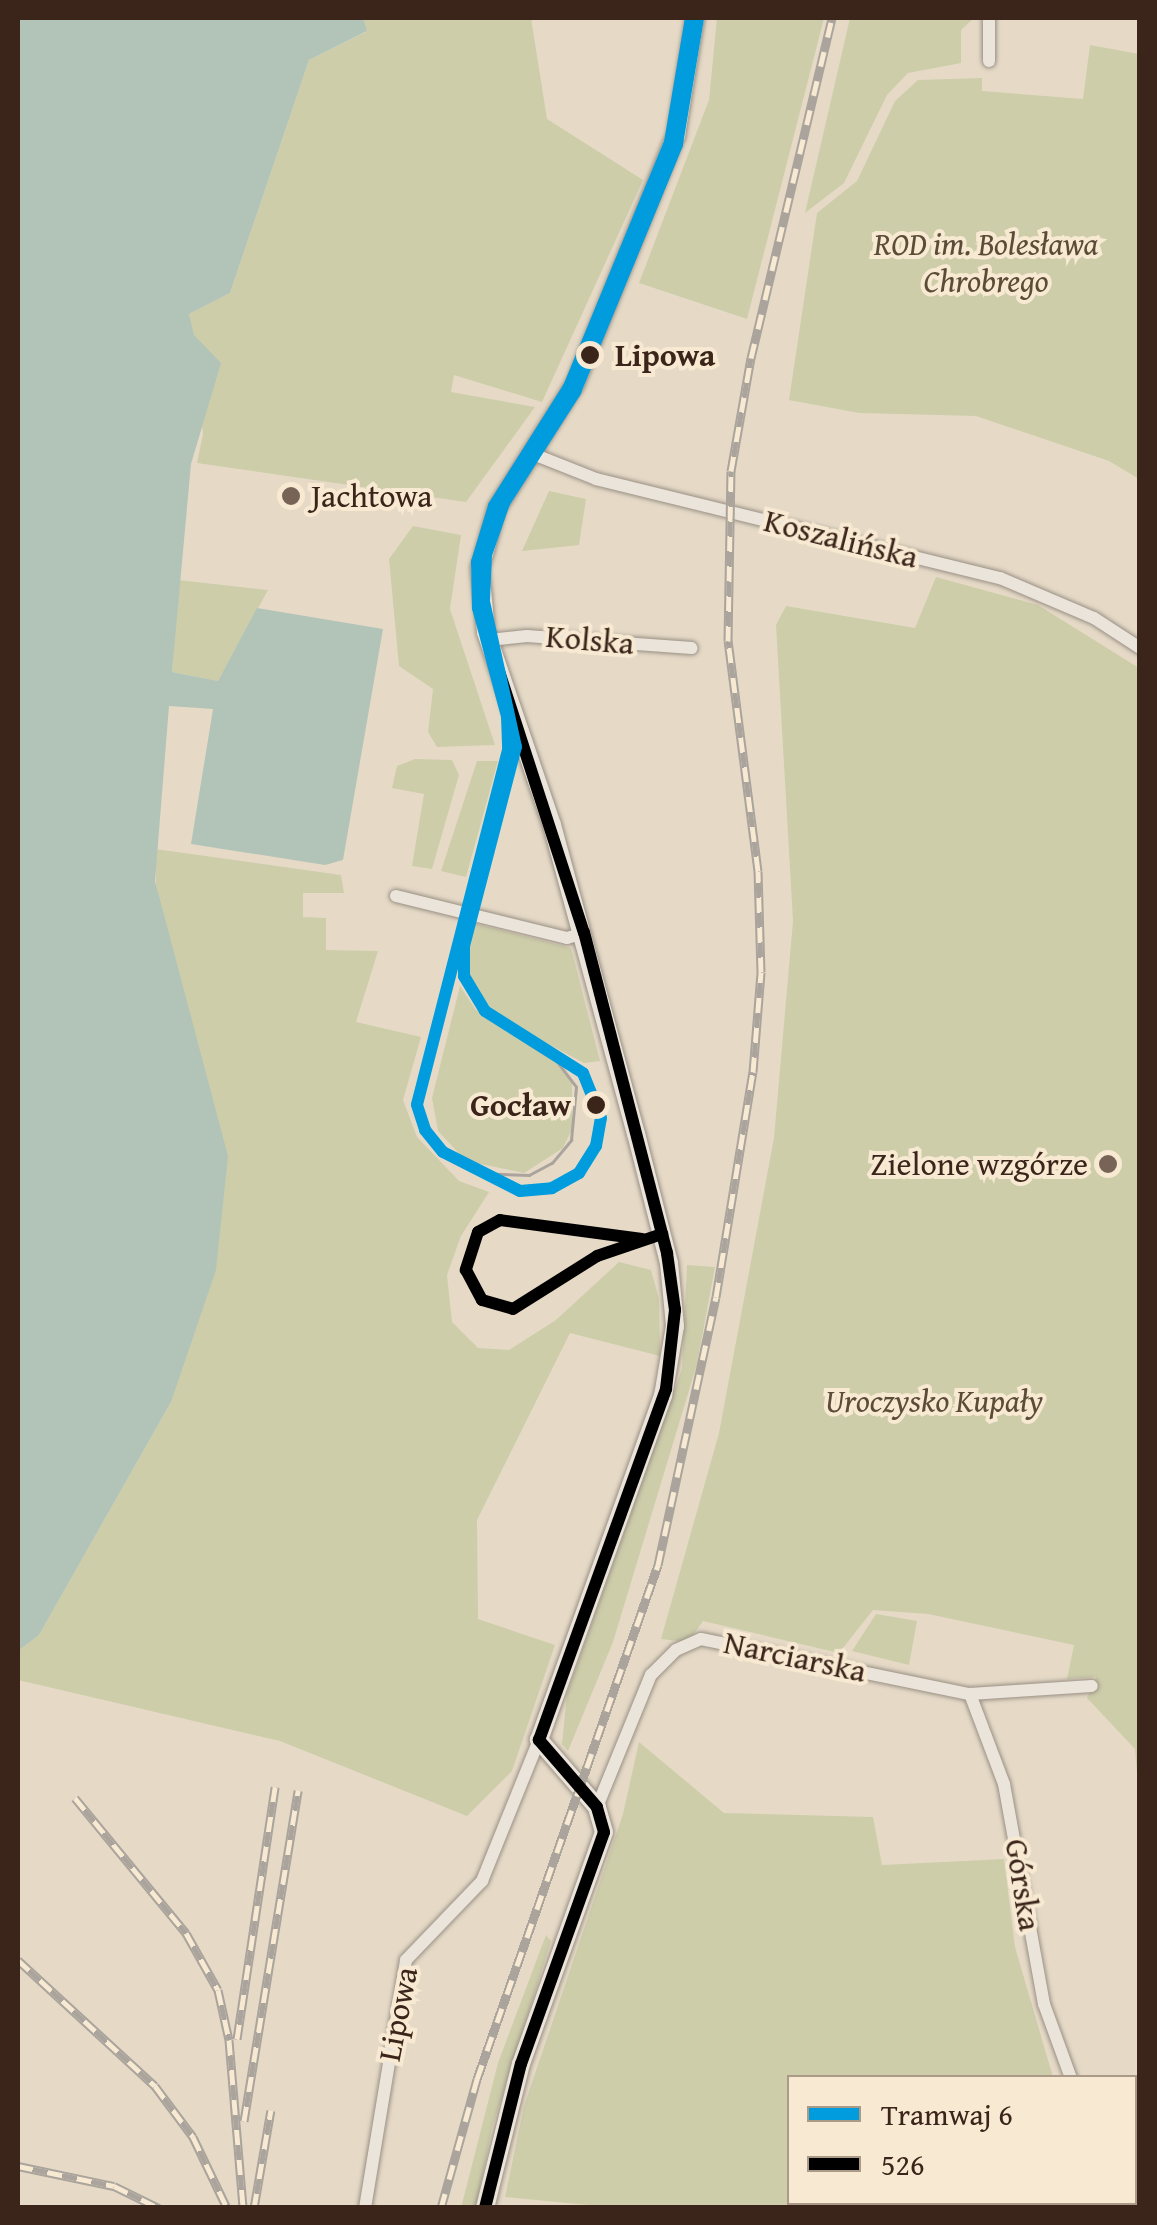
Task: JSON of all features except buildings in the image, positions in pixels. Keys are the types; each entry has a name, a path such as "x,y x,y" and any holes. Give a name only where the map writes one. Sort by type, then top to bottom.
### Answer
{"street":[{"name":"Lipowa","path":"365,2208 406,1960 482,1880 539,1740 663,1396 676,1337 666,1252 584,934 489,640 480,588 484,542 497,508 577,378 676,135 695,18"},
{"path":"989,18 989,61"},
{"name":"Koszalińska","path":"532,454 596,479 1000,578 1094,618 1140,648"},
{"name":"Kolska","path":"489,640 527,636 692,648"},
{"path":"396,896 567,938 584,934"},
{"name":"Narciarska","path":"598,1807 651,1675 688,1642 736,1642 970,1694 1092,1686"},
{"name":"Górska","path":"970,1694 1004,1784 1044,2004 1070,2075"},
{"path":"485,2208 526,2049 603,1838 598,1807 539,1740"}],"green space":[{"path":"363,18 531,18 547,119 643,180 542,402 454,375 451,392 535,407 466,502 197,463 203,434 189,314 230,293 309,60 366,32"},
{"path":"717,18 824,18 747,319 639,283 709,100"},
{"path":"850,18 974,18 961,30 961,63 908,73 887,95 844,183 805,213"},
{"name":"ROD im. Bolesława Chrobrego","path":"1090,45 1139,54 1139,479 1109,461 976,416 859,413 789,400 817,213 857,181 895,101 918,80 982,78 982,91 1083,99"},
{"path":"549,491 586,499 579,545 522,551"},
{"path":"413,526 461,535 450,609 495,745 437,747 428,732 433,689 399,666 389,559"},
{"name":"Uroczysko Kupały","path":"936,577 1038,605 1139,668 1139,1797 1135,1749 1087,1698 1096,1677 1067,1679 1074,1645 928,1614 873,1610 839,1653 703,1621 688,1642 661,1639 719,1433 774,1138 793,921 776,625 786,606 915,628"},
{"path":"178,580 268,590 218,681 172,672"},
{"path":"415,759 452,760 459,775 432,869 412,866 424,794 392,788 397,766"},
{"path":"477,761 498,761 466,877 441,871"},
{"path":"155,849 341,875 344,893 303,893 303,917 326,918 326,950 378,951 356,1022 421,1037 403,1100 417,1137 459,1181 489,1192 461,1236 447,1275 452,1322 478,1348 509,1350 556,1320 619,1262 651,1270 659,1299 660,1356 570,1333 477,1520 478,1619 555,1645 512,1771 467,1816 280,1741 18,1680 18,1651 39,1635 171,1402"},
{"path":"472,923 571,948 600,1061 584,1063 499,1018 475,995 465,959"},
{"path":"460,986 476,1010 548,1053 572,1081 572,1129 563,1148 524,1173 466,1161 438,1131 432,1098"},
{"path":"687,1265 715,1267 697,1364 613,1642 568,1751 562,1744 567,1694 682,1369"},
{"path":"876,1614 917,1621 909,1665 852,1651"},
{"path":"639,1742 724,1813 873,1817 882,1865 1004,1859 1015,1947 1052,2075 787,2075 787,2205 1108,2207 619,2208 505,2197 524,2106 623,1814"},
{"path":"546,1935 551,1941 492,2128 476,2207 461,2208 498,2063"}],"shaded area":[{"path":"18,18 363,18 367,31 309,60 230,293 189,314 194,335 221,363 191,464 172,672 218,681 257,608 383,629 343,860 325,865 191,844 213,709 169,706 155,881 228,1156 216,1270 171,1402 39,1635 18,1651"}],"tram line":[{"name":"6","path":"691,18 670,142 569,387 494,506 477,562 478,608 507,716 508,750 417,1105 425,1130 443,1152 520,1191 552,1188 579,1173 596,1146 601,1118 583,1073 485,1011 464,976 464,946 516,747 484,601 486,555 504,503 575,392 677,144 698,18"},
{"path":"479,1173 529,1175 552,1163 571,1140 576,1087 547,1049"}],"railway":[{"path":"441,2208 477,2079 658,1565 716,1297 753,1072 761,972 758,871 728,641 731,471 751,358 832,18"},
{"path":"237,2039 275,1787"},
{"path":"244,2121 298,1790"},
{"path":"75,1798 186,1933 218,1990 229,2040 243,2208"},
{"path":"18,1960 155,2086 193,2137 227,2208"},
{"path":"254,2208 271,2110"},
{"path":"18,2166 114,2186 159,2208"}],"transit line":[{"name":"526","path":"539,1740 666,1389 675,1310 667,1253 584,933 486,632 480,568 497,508 575,384 676,135 695,18"},
{"name":"526","path":"642,1239 500,1220 478,1232 466,1270 482,1300 513,1309 597,1256 662,1234"},
{"name":"526","path":"485,2208 521,2064 604,1832 597,1807 539,1740"}],"place":[{"name":"Lipowa","path":"590,355"},
{"name":"Jachtowa","path":"291,496"},
{"name":"Gocław","path":"596,1105"},
{"name":"Zielone wzgórze","path":"1108,1164"}]}
